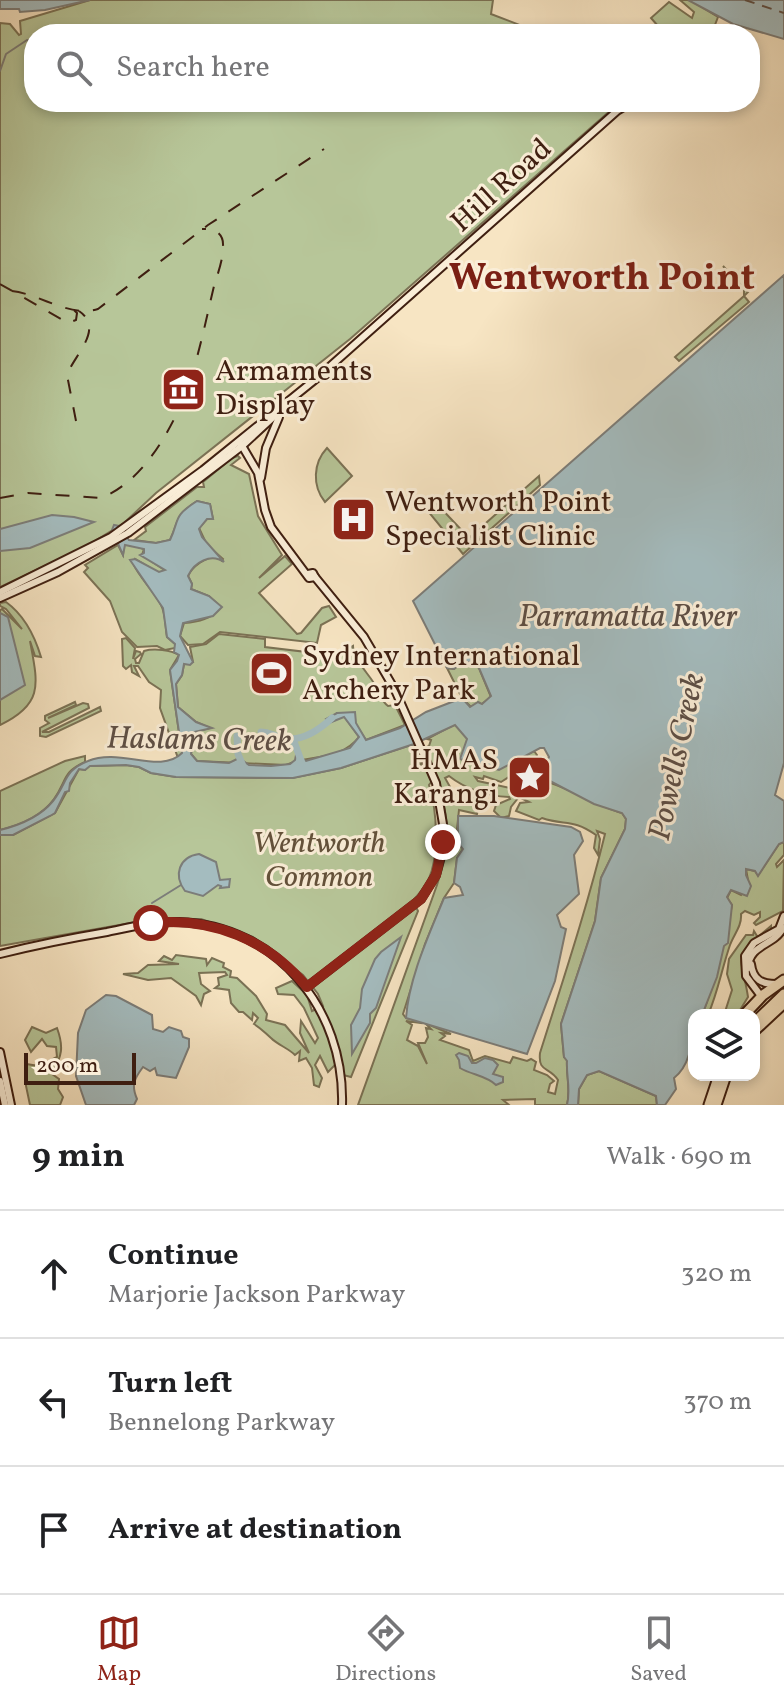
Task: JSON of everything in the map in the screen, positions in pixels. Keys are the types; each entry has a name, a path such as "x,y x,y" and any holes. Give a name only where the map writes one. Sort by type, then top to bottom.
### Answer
{"highway":[{"path":"749,1009 762,996 782,984"},
{"path":"760,1017 784,994"},
{"path":"757,1009 762,1003 762,996"},
{"path":"760,1025 784,1003"},
{"path":"709,1105 717,1081"},
{"path":"718,1100 725,1081"}],"street":[{"name":"Hill Road","path":"0,595 58,572 126,531 276,416 616,112"},
{"path":"260,483 266,448 284,406"},
{"path":"240,444 254,463 271,527 354,628 398,697 436,783 443,815 442,853 433,881 418,902 307,987"},
{"path":"762,996 747,966 751,954 781,929 784,916"},
{"path":"0,952 151,923 199,923 232,932 278,957 307,987 325,1017 335,1043 342,1105"},
{"path":"762,996 751,986 744,971 746,953 754,943 781,929"},
{"path":"762,945 752,958 752,972 761,982 782,984"},
{"path":"746,1009 751,986"},
{"path":"0,1052 11,1105"},
{"path":"0,1081 5,1105"}],"green space":[{"path":"90,0 493,0 491,14 517,24 24,24 24,112 609,112 350,339 156,493 124,523 85,547 0,587 0,23 10,24 19,35 20,21"},
{"path":"680,0 690,0 718,17 715,24 656,24 651,18 669,2 692,18 694,12"},
{"path":"744,296 749,302 679,361 675,357"},
{"path":"327,448 352,476 325,502 318,489 316,475 319,461"},
{"path":"238,456 240,458 231,465 249,474 258,516 282,555 259,578 285,556 292,564 259,593 297,634 322,608 329,606 336,617 321,625 317,643 220,632 203,644 188,645 180,636 184,623 204,619 221,607 209,596 191,589 188,576 204,560 213,557 223,559 207,545 199,528 207,519 213,519 210,504 197,501 184,510 170,540 156,543 134,540 146,531 145,527 197,487 204,487 203,482"},
{"path":"539,476 540,485 463,554 427,510 436,503 469,538"},
{"path":"118,545 123,555 124,545 144,549 142,555 166,571 159,573 135,559 133,563 161,605 167,637 175,648 137,647 122,632 110,601 84,572 88,568 85,565"},
{"path":"6,602 28,627 41,657 35,656 30,641 36,681 31,701 0,725 0,610 22,629 0,606 0,603"},
{"path":"219,634 265,639 265,647 332,655 332,651 342,652 353,646 356,657 383,701 388,706 395,705 405,725 366,740 348,713 337,713 328,723 344,716 359,737 333,754 286,765 197,761 191,754 194,732 210,728 196,722 178,707 176,684 184,664 193,662 190,647 206,644"},
{"path":"126,638 135,648 133,659 136,651 141,654 135,659 136,663 148,650 179,655 170,670 182,753 178,758 160,708 161,690 149,682 138,666 134,666 139,676 132,672 131,665 126,669 123,666 122,639"},
{"path":"471,662 479,668 491,697 471,707 462,698 447,668 454,669"},
{"path":"75,702 76,705 48,718 83,703 88,704 89,708 42,732 49,732 100,707 101,711 46,737 40,736 40,728 49,723 45,716"},
{"path":"455,724 468,739 461,759 498,763 515,760 534,751 537,755 534,761 501,782 484,776 483,779 475,777 478,781 515,789 511,784 534,767 540,771 528,773 531,778 554,784 622,813 626,819 625,829 601,878 595,921 561,1024 564,1057 567,1060 567,1105 535,1105 535,1099 503,1100 509,1105 358,1105 443,865 446,815 425,748 431,740 427,739","holes":["449,776 477,791 509,797 496,805 494,811 501,818 509,816 511,807 519,797 529,802 520,803 516,811 539,820 574,824 588,830 596,835 594,848 598,855 600,839 597,831 605,834 583,917 540,1053 542,1067 558,1080 555,1094 548,1092 554,1081 534,1070 536,1062 531,1059 527,1061 513,1057 510,1063 485,1056 473,1061 469,1050 440,1040 445,1036 441,1033 451,1034 425,1023 431,1029 426,1028 428,1037 425,1043 418,1043 427,1064 418,1046 407,1040 412,1025 406,1021 421,1023 403,1014 425,944 444,898 454,883 457,858 463,849 457,829 459,810 477,814 479,804 476,798 452,803 450,797 454,794 445,778"]},
{"name":"Wentworth Common","path":"414,744 426,766 420,763 423,769 429,770 432,781 429,785 434,807 436,846 432,870 413,901 418,911 351,1077 343,1075 339,1050 334,1049 336,1064 328,1072 320,1056 315,1065 322,1078 319,1087 314,1085 312,1068 306,1058 299,1061 300,1051 295,1055 254,1024 258,1018 253,1013 252,1020 239,1012 231,1003 229,990 215,988 219,985 218,978 227,975 225,972 199,973 201,984 210,991 204,994 201,1005 196,996 171,978 148,980 123,974 138,973 148,965 179,964 159,961 164,956 172,960 176,955 206,959 207,965 212,958 224,963 223,967 231,971 230,977 237,978 256,996 267,1014 266,1020 285,1025 309,1053 300,1033 301,1021 315,1043 318,1038 304,1008 294,995 278,994 276,988 292,981 307,995 312,1011 323,1006 318,994 303,975 253,937 201,919 142,921 0,946 0,835 13,835 55,813 79,769 126,765 176,777 292,778 341,768"},
{"path":"85,756 85,762 69,773 43,811 23,823 0,830 0,791 65,761"},
{"path":"784,842 784,855 776,864 777,867 784,860 783,911 756,925 754,923 760,912 754,915 745,911 741,914 710,1009 704,1009 716,974 732,905 727,898 731,890 741,895 748,880 746,869 758,875 779,844"},
{"path":"771,926 771,931 749,946 742,958 748,997 741,1009 726,1009 732,990 727,974 729,959 746,935 753,935 754,931 759,936"},
{"path":"32,1027 46,1033 57,1028 61,1051 52,1074 59,1079 58,1089 63,1097 60,1105 30,1105 26,1064 39,1066 57,1057 56,1047 47,1046 42,1039 31,1052 25,1040"},
{"path":"599,1071 656,1096 657,1105 578,1105 579,1089 587,1075"}],"water":[{"path":"0,0 90,0 20,12 19,9 0,9"},
{"path":"688,0 784,0 784,39 760,32 760,24 733,24"},
{"name":"Parramatta River","path":"784,275 784,763 775,795 784,801 784,842 779,844 758,876 755,871 746,869 751,886 747,896 731,890 727,897 732,905 728,943 724,946 717,977 704,1009 688,1009 688,1058 674,1078 676,1089 665,1105 657,1105 656,1096 599,1071 587,1075 579,1089 578,1105 567,1105 567,1061 561,1024 595,921 601,878 625,829 626,819 622,813 594,804 550,781 525,777 528,773 541,771 549,757 544,748 499,770 460,759 467,739 455,725 414,744 341,768 293,778 176,777 126,765 90,766 85,770 79,769 55,813 13,835 0,835 0,830 42,812 53,801 70,773 88,761 113,757 163,762 182,753 170,670 179,655 174,652 175,644 167,637 163,608 130,560 135,559 159,572 165,570 140,555 144,549 125,545 123,555 112,530 114,525 119,526 129,540 156,543 170,540 184,511 197,501 210,504 213,519 207,519 199,529 202,537 224,562 214,558 203,560 188,576 191,589 209,596 222,607 213,616 183,623 180,636 193,662 184,664 176,684 178,707 196,722 212,728 194,732 191,754 197,761 229,763 239,758 249,765 271,766 290,764 296,755 306,761 350,748 359,737 344,717 329,723 326,719 337,713 355,712 356,723 366,740 400,728 426,712 462,698 470,707 478,702 482,704 491,696 479,668 471,662 454,669 447,668 413,601"},
{"path":"52,515 94,522 30,548 0,551 0,529"},
{"path":"0,613 8,617 25,685 0,700"},
{"path":"458,816 494,816 571,827 580,832 583,841 574,855 579,894 557,915 561,927 566,929 555,981 527,1054 406,1018 415,972 444,898 463,895 454,883 457,858 463,849 458,843"},
{"path":"199,854 216,862 220,880 230,879 229,887 220,888 218,885 203,896 185,891 179,879 180,868 187,859"},
{"path":"401,937 376,1008 370,1014 370,1023 352,1054 351,1025 360,1008 362,989 375,959"},
{"path":"106,995 116,996 152,1015 153,1029 163,1032 169,1027 181,1031 183,1037 189,1039 189,1047 176,1078 157,1075 155,1068 150,1071 143,1067 134,1082 137,1099 134,1105 86,1105 76,1076 78,1033 86,1010"},
{"path":"456,1055 468,1056 472,1063 485,1058 493,1060 498,1065 493,1074 503,1077 503,1082 496,1085 460,1068"}],"waterway":[{"path":"0,71 6,54 24,42"},
{"name":"Haslams Creek","path":"261,732 294,739 314,732 332,718"},
{"name":"Haslams Creek","path":"237,736 238,754 243,766"},
{"name":"Haslams Creek","path":"293,739 302,763"},
{"path":"152,903 181,885"}],"ferry route":[{"path":"745,0 784,13"}],"railway":[{"path":"12,291 66,308 98,309 208,225 324,149"},
{"path":"0,498 28,493 101,498 126,483 147,462 178,411 190,381 220,265 223,241 213,229 202,229"},
{"path":"0,284 68,323 76,320 74,310"},
{"path":"76,421 67,375 85,342 89,326 79,311"}],"place":[{"name":"Armaments Display","path":"184,389"},
{"name":"Wentworth Point Specialist Clinic","path":"354,520"},
{"name":"Sydney International Archery Park","path":"271,674"},
{"name":"HMAS Karangi","path":"529,778"}],"district":[{"name":"Wentworth Point","path":"602,279"}],"route":[{"path":"151,923 199,923 244,937 278,957 307,987 421,899 436,875 443,842"}],"water label":[{"name":"Powells Creek","path":"678,757"}]}
